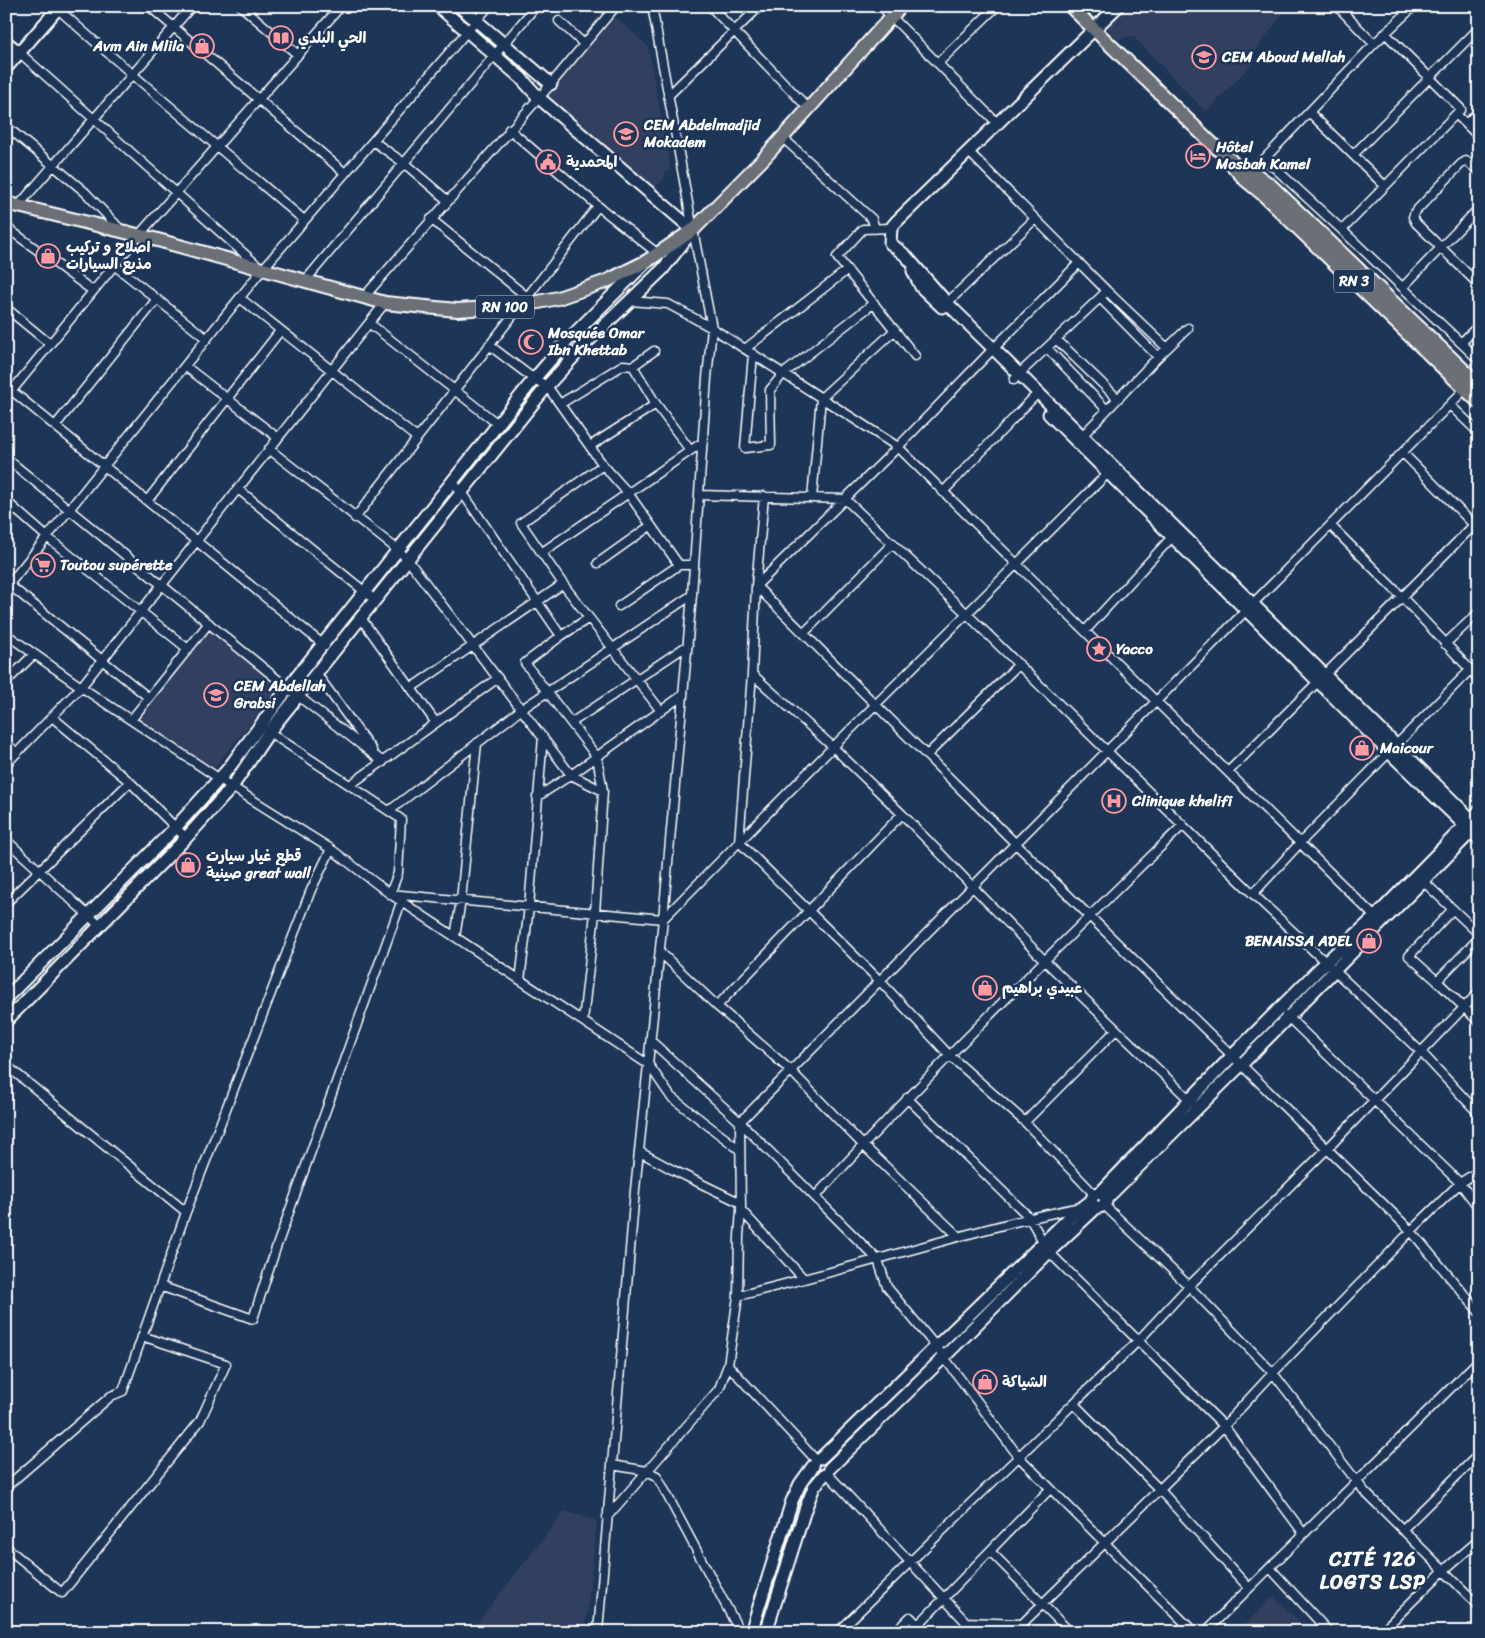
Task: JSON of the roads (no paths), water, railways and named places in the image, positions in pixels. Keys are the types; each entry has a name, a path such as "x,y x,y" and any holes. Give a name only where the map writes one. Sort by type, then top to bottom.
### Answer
{"highway":[{"name":"RN 3","path":"1230,160 1263,193 1474,383 1479,401"}],"main road":[{"name":"RN 100","path":"6,202 139,235 385,303 458,310 558,298 607,281 652,257 692,230 782,137 901,6"},
{"name":"RN 3","path":"1070,6 1230,160"}],"street":[{"path":"148,6 345,173"},
{"path":"19,205 192,6"},
{"path":"241,6 298,55"},
{"path":"438,6 521,78 538,97 692,230"},
{"path":"460,6 551,84"},
{"path":"149,698 7,585 262,270 489,6"},
{"path":"305,281 536,6"},
{"path":"364,297 509,129 551,84 616,6"},
{"path":"598,1632 640,1152 688,645 712,328 692,230 652,6"},
{"path":"710,6 808,108"},
{"path":"668,96 760,6"},
{"path":"880,6 997,123"},
{"path":"938,63 997,6"},
{"path":"991,352 906,256 890,243 891,228 1118,6"},
{"path":"1337,6 1374,44"},
{"path":"1248,176 1374,44 1414,6"},
{"path":"6,398 9,388 50,344 139,235 339,7"},
{"path":"6,68 59,8 132,76 217,145 304,220"},
{"path":"559,21 584,44"},
{"path":"1353,155 1479,28"},
{"path":"1342,230 1461,109 1386,34"},
{"path":"6,42 262,270"},
{"path":"1466,124 1479,111"},
{"path":"1309,112 1385,186"},
{"path":"1456,114 1479,138"},
{"path":"6,126 85,192 123,231"},
{"path":"6,998 176,827 220,779 288,688 534,379 567,342 652,257 598,206 509,129"},
{"path":"782,137 872,219 875,228"},
{"path":"373,141 404,163 447,200"},
{"path":"968,151 1107,291 1167,348"},
{"path":"1264,159 1479,360"},
{"path":"1479,171 1466,162 1461,164 1415,212 1413,217 1416,223 1473,279 1477,282 1479,281"},
{"path":"354,518 598,206"},
{"path":"1403,287 1479,208"},
{"path":"947,303 1035,219"},
{"path":"431,220 522,301"},
{"path":"6,227 93,291"},
{"path":"891,228 863,229 837,257 915,356"},
{"path":"8,1017 186,838 232,787 269,732 547,386 588,340 663,269 692,230"},
{"path":"766,1632 806,1507 814,1488 827,1472 940,1353 1193,1104 1232,1056 1335,970 1378,920 1419,877 1475,825 1393,748 1250,607 1082,436 1016,377 921,287 906,256"},
{"path":"756,586 898,447 1079,263"},
{"path":"114,265 207,338"},
{"path":"745,349 847,270"},
{"path":"1016,377 1107,291"},
{"path":"240,298 417,438"},
{"path":"1100,298 1158,357"},
{"path":"54,426 157,299"},
{"path":"630,301 668,304 712,328 898,447 1378,920"},
{"path":"6,764 81,687 385,303"},
{"path":"753,354 745,448 772,445 770,390 783,374 874,303"},
{"path":"6,308 50,344"},
{"path":"369,323 499,424"},
{"path":"1461,343 1479,324"},
{"path":"1082,436 1106,409 1188,328"},
{"path":"812,498 821,398 895,330"},
{"path":"147,501 280,331"},
{"path":"1056,340 1117,398"},
{"path":"489,345 534,379 547,386 604,465 628,493 679,565"},
{"path":"1046,348 1106,409"},
{"path":"560,404 623,365 633,366 654,351"},
{"path":"185,366 278,438"},
{"path":"633,366 656,404 690,450"},
{"path":"1016,377 1032,398 1172,537 1250,607"},
{"path":"607,1517 719,1389 728,1365 738,1296 738,1236 741,1206 740,1122 1402,453 1474,383"},
{"path":"9,388 333,653"},
{"path":"943,492 1032,398"},
{"path":"590,446 656,404"},
{"path":"1450,405 1479,433"},
{"path":"541,552 702,442"},
{"path":"269,449 354,518 398,550 408,560 571,775 603,791"},
{"path":"1228,772 1401,596 1476,528 1402,453"},
{"path":"6,458 288,688 380,760"},
{"path":"604,465 521,523 563,584 660,711"},
{"path":"663,919 1108,473"},
{"path":"452,482 462,492 560,636"},
{"path":"238,489 375,600"},
{"path":"699,495 845,499 1019,664 1253,894 1421,1052 1479,1114"},
{"path":"739,842 764,496"},
{"path":"6,501 47,537 188,649"},
{"path":"598,563 650,526"},
{"path":"1331,526 1401,596 1479,679"},
{"path":"1084,631 1172,537"},
{"path":"804,633 892,544"},
{"path":"619,606 679,565 694,565"},
{"path":"411,688 563,584"},
{"path":"756,586 1411,1231 1479,1312"},
{"path":"389,811 522,710 692,596"},
{"path":"1445,644 1479,612"},
{"path":"361,618 436,723"},
{"path":"583,1021 595,913 603,791 597,757 525,663 560,636 590,618"},
{"path":"131,720 209,623"},
{"path":"6,634 81,687 232,787 331,849 390,894 402,898 461,900 663,919"},
{"path":"571,723 688,645"},
{"path":"6,682 34,654"},
{"path":"927,755 1019,664"},
{"path":"1253,894 1300,843 1470,670"},
{"path":"316,673 380,760"},
{"path":"752,674 833,747 902,814 1044,960 1193,1104"},
{"path":"350,785 380,760 436,723 498,678"},
{"path":"537,797 597,757 683,695"},
{"path":"52,716 130,782 186,838"},
{"path":"269,732 401,819 398,873 390,894"},
{"path":"520,980 543,738"},
{"path":"6,743 17,753"},
{"path":"455,937 461,900 477,743"},
{"path":"6,903 130,782"},
{"path":"717,1006 902,814"},
{"path":"815,1197 949,1055 1183,825"},
{"path":"6,840 100,926"},
{"path":"739,842 880,981 949,1055 1024,1122 1096,1201 1189,1286 1273,1373 1357,1482 1402,1530 1479,1606"},
{"path":"6,1487 111,1396 123,1390 186,1212 311,890 331,849"},
{"path":"1419,877 1479,934"},
{"path":"402,898 455,937 649,1065 671,1097 740,1150"},
{"path":"160,1286 253,1319 275,1250 402,898"},
{"path":"1453,909 1409,956 1479,1022"},
{"path":"1193,1104 1241,1065 1325,963 1378,920"},
{"path":"1437,981 1479,938"},
{"path":"660,952 717,1006 790,1070 863,1145 958,1236"},
{"path":"838,1632 1138,1341 1189,1286 1328,1148 1479,992"},
{"path":"1284,1013 1460,1184 1479,1208"},
{"path":"1024,1122 1116,1030"},
{"path":"651,1041 740,1122 878,1260 888,1287 1019,1457 1194,1632"},
{"path":"6,1065 186,1212"},
{"path":"907,1098 1029,1217 1046,1248 1224,1426 1304,1534"},
{"path":"640,1152 741,1206 804,1279"},
{"path":"827,1472 966,1622 1022,1628 1042,1604 1224,1426 1411,1231 1460,1184 1479,1171"},
{"path":"738,1296 878,1260 1029,1217 1096,1201"},
{"path":"6,1546 62,1593 200,1421 226,1364 142,1336"},
{"path":"751,1632 792,1501 800,1484 817,1461 940,1353"},
{"path":"1205,1632 1479,1360"},
{"path":"728,1365 817,1461 816,1473 827,1472"},
{"path":"1074,1404 1159,1489 1249,1588"},
{"path":"1402,1530 1479,1454"},
{"path":"612,1466 647,1471 656,1476 740,1632"},
{"path":"912,1632 1050,1489"},
{"path":"1381,1632 1443,1571 1479,1540"},
{"path":"990,1551 1070,1632"},
{"path":"1270,1568 1329,1632"},
{"path":"895,1632 910,1617 918,1625"},
{"path":"966,1622 966,1632"}],"place":[{"name":"الحي البلدي","path":"281,38"},
{"name":"Avm Ain Mlila","path":"202,46"},
{"name":"CEM Aboud Mellah","path":"1204,57"},
{"name":"CEM Abdelmadjid Mokadem","path":"626,134"},
{"name":"Hôtel Mosbah Kamel","path":"1198,156"},
{"name":"المحمدية","path":"548,162"},
{"name":"اصلاح و تركيب مذيع السيارات","path":"48,256"},
{"name":"Mosquée Omar Ibn Khettab","path":"531,342"},
{"name":"Toutou supérette","path":"43,565"},
{"name":"Yacco","path":"1099,649"},
{"name":"CEM Abdellah Grabsi","path":"216,695"},
{"name":"Maicour","path":"1362,748"},
{"name":"Clinique khelifi","path":"1114,801"},
{"name":"قطع غيار سيارت صينية great wall","path":"188,865"},
{"name":"BENAISSA ADEL","path":"1369,941"},
{"name":"عبيدي براهيم","path":"985,988"},
{"name":"الشياكة","path":"985,1382"}],"district":[{"name":"CITÉ 126 LOGTS LSP","path":"1373,1570"}]}
